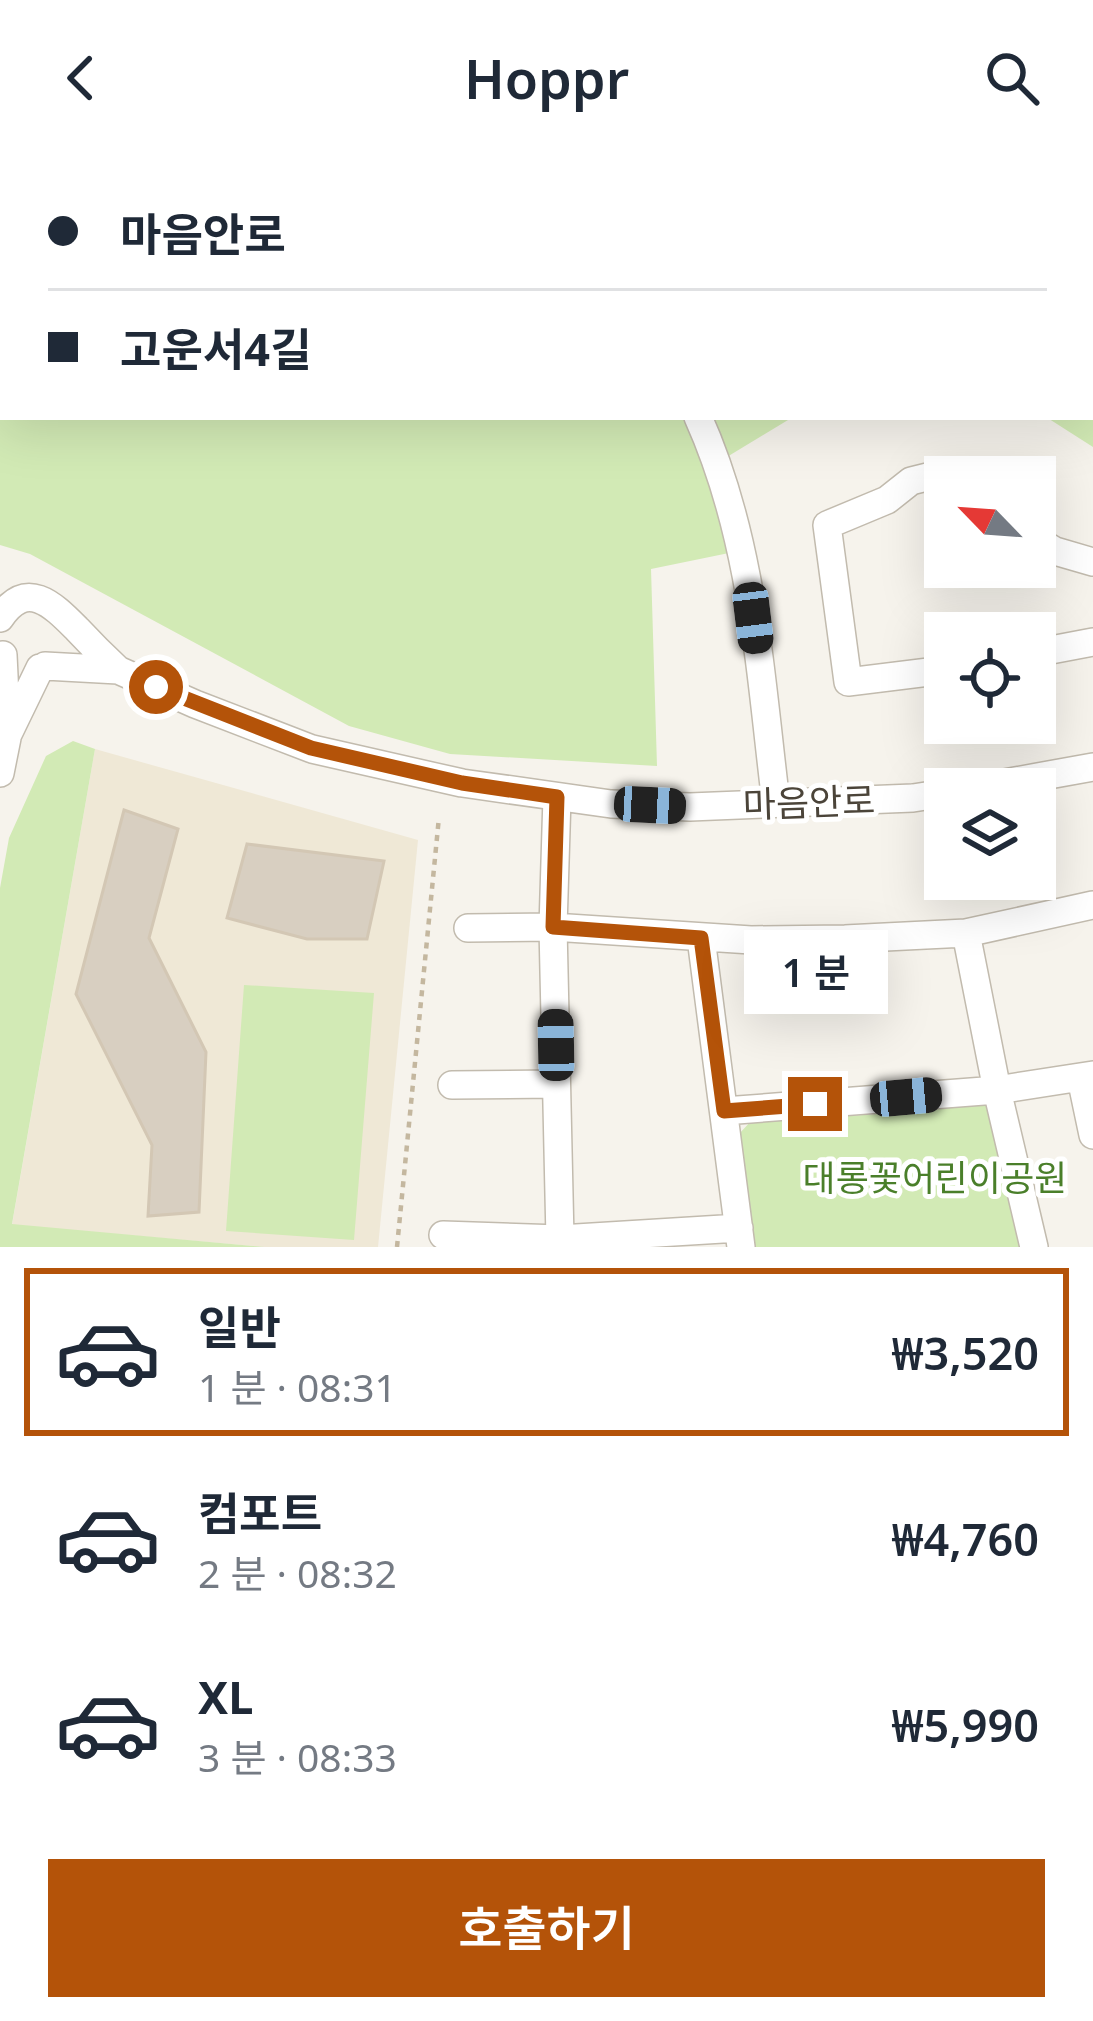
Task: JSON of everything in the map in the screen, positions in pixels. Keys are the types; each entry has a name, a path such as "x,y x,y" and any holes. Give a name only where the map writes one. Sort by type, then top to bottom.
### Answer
{"street":[{"path":"699,420 719,464 747,572 776,803"},
{"path":"924,478 911,481 887,500 827,525 848,682 924,673"},
{"path":"1056,551 1093,562"},
{"path":"0,597 47,602 118,670"},
{"path":"0,618 9,605 29,598"},
{"path":"7,738 42,667 63,650 67,638 62,614"},
{"path":"1056,649 1093,642"},
{"path":"2,653 20,667 118,670"},
{"path":"0,773 7,738 2,653"},
{"name":"마음안로","path":"118,670 311,748 462,783 611,804 690,807 924,796"},
{"path":"1056,774 1093,767"},
{"path":"557,797 553,927 560,1239"},
{"path":"468,928 845,939 966,933 1093,904"},
{"path":"966,933 1034,1247"},
{"path":"443,1235 740,1238 701,938"},
{"path":"724,1111 997,1090 1087,1077 1093,1135"},
{"path":"452,1085 556,1084"}],"path":[{"path":"397,1247 439,817"}],"shaded area":[{"path":"95,749 418,840 378,1247 264,1247 12,1225"}],"green space":[{"path":"0,420 788,420 712,466 729,553 651,569 657,766 450,754 349,726 30,554 0,545"},
{"path":"1051,420 1093,420 1093,447"},
{"path":"73,741 95,749 12,1224 264,1247 0,1247 0,888 9,838 46,756"},
{"path":"244,985 374,993 354,1240 226,1231"},
{"name":"대롱꽃어린이공원","path":"983,1103 997,1114 1021,1247 754,1247 739,1134 752,1120"}],"building":[{"path":"124,810 178,829 149,938 206,1052 199,1212 148,1216 152,1145 76,994"},
{"path":"247,844 384,861 367,939 307,939 227,918"}],"route":[{"path":"156,687 311,748 462,783 557,797 553,927 701,938 724,1111 815,1104"}]}
